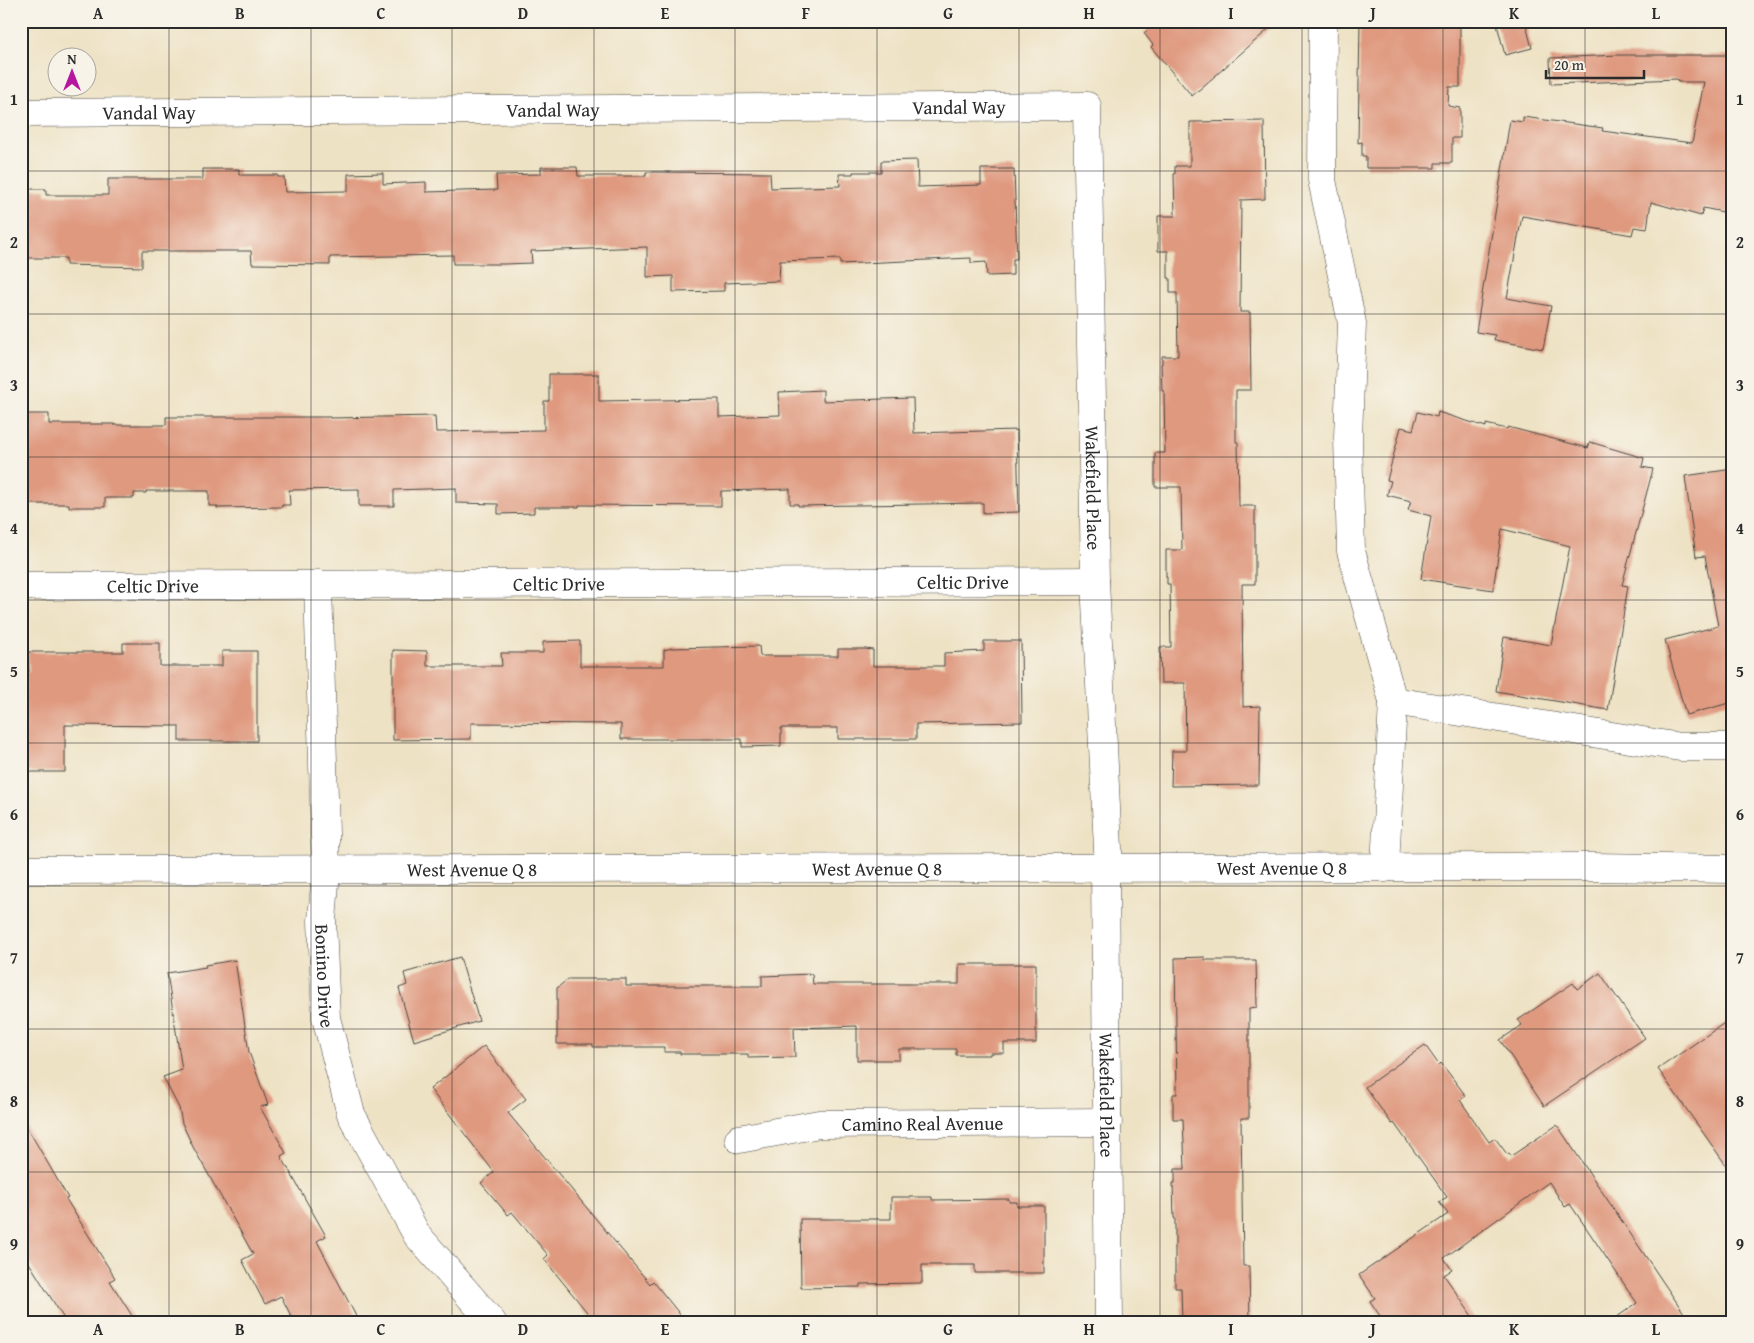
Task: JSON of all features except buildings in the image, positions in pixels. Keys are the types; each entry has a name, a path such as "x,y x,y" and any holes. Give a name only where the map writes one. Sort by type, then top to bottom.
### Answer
{"street":[{"path":"1323,21 1322,180 1352,323 1348,438 1351,551 1394,701 1385,868"},
{"name":"Vandal Way","path":"21,113 1086,106"},
{"name":"Wakefield Place","path":"1086,106 1095,581 1107,869 1109,1322"},
{"name":"Celtic Drive","path":"21,586 1095,581"},
{"name":"Bonino Drive","path":"318,584 326,870 322,921 326,1018 351,1114 417,1235 492,1322"},
{"path":"1394,701 1680,747 1733,747"},
{"name":"West Avenue Q 8","path":"21,870 1591,867 1733,869"},
{"name":"Camino Real Avenue","path":"739,1139 819,1124 1108,1122"}]}
